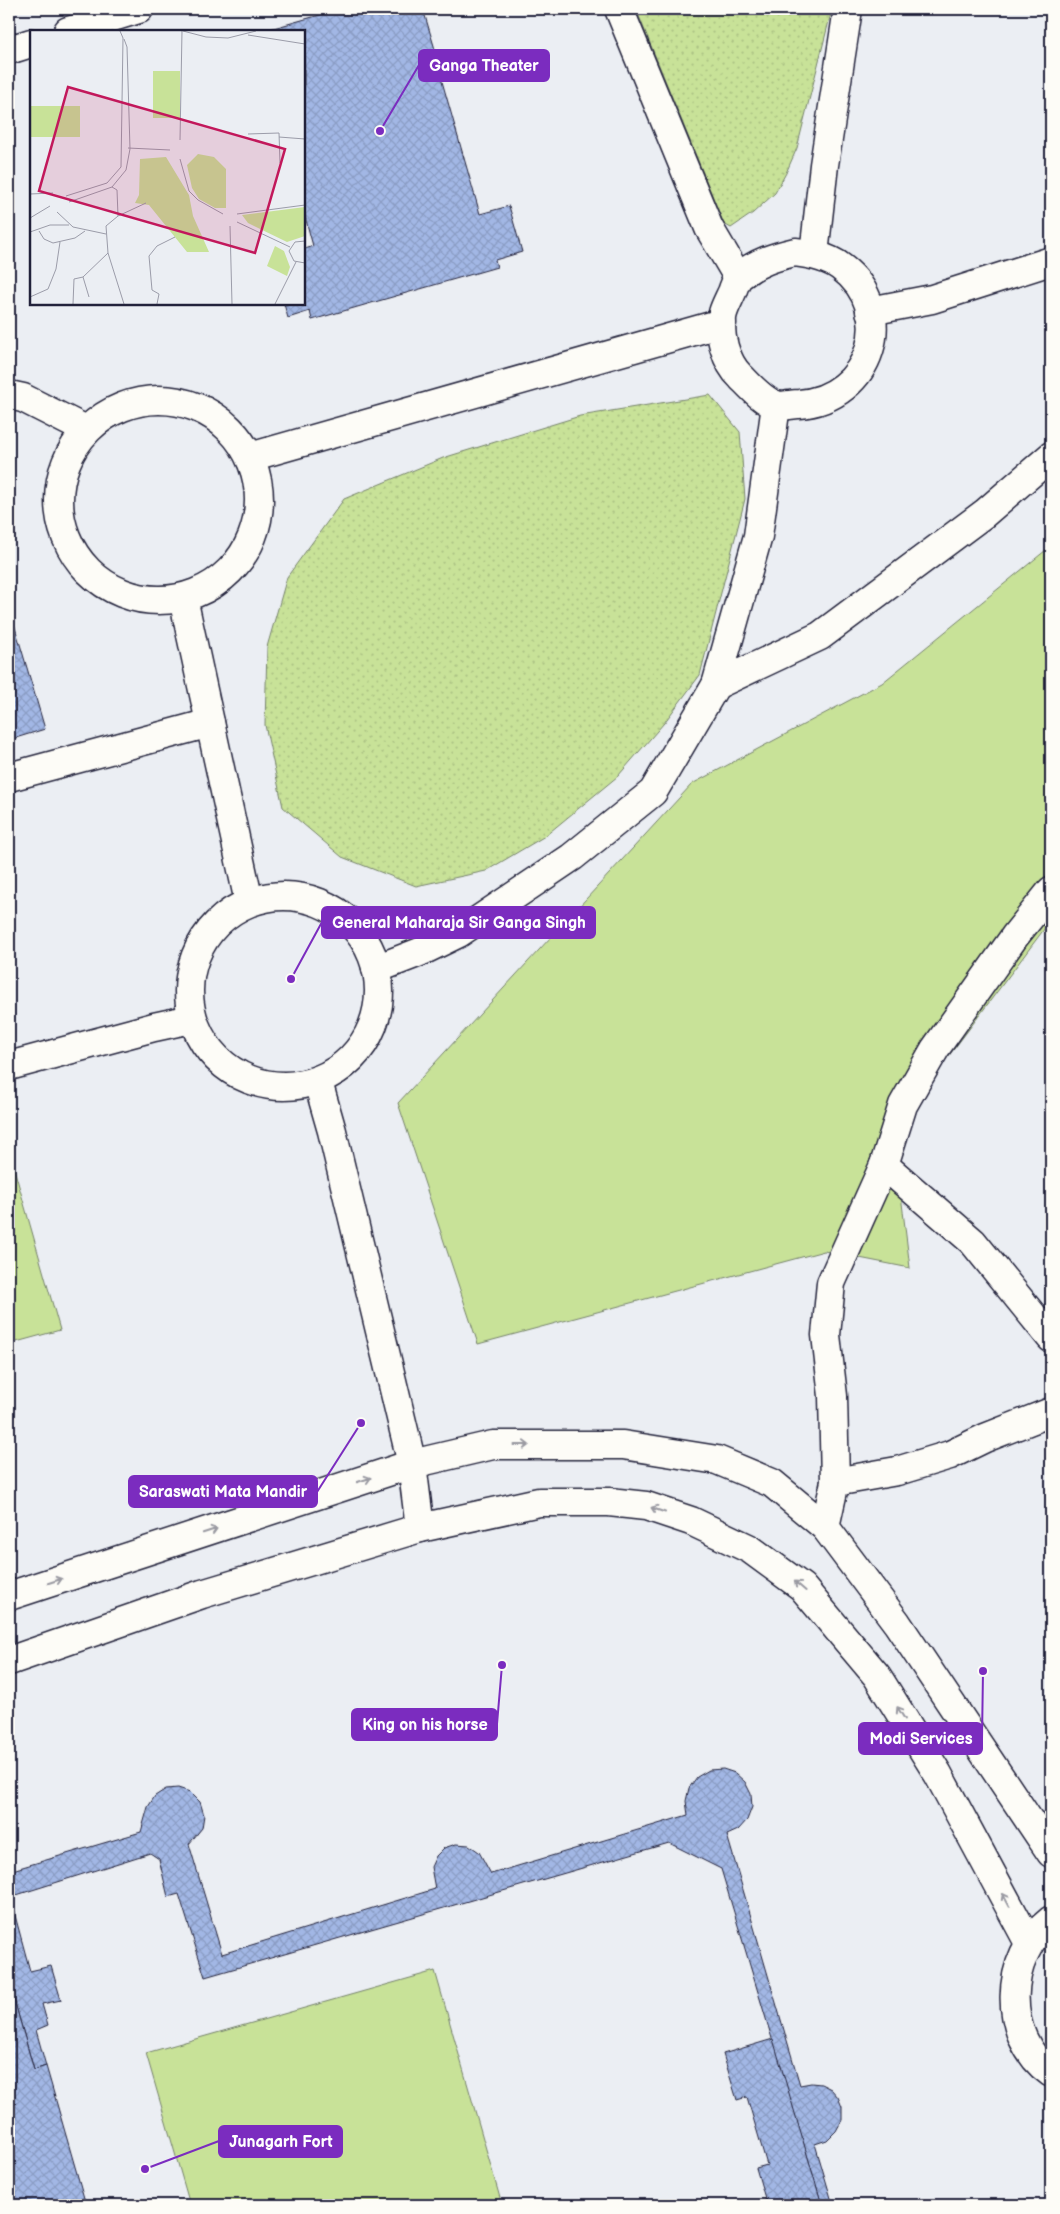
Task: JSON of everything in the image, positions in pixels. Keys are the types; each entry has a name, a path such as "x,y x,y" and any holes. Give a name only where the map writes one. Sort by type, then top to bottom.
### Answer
{"street":[{"path":"71,30 139,9"},
{"path":"619,9 709,228 738,277"},
{"path":"814,254 824,165 848,9"},
{"path":"9,50 30,43"},
{"path":"795,252 814,254 840,265 855,279 866,296 873,323 873,337 862,368 840,391 815,403 776,405 760,394 736,372 724,348 722,315 738,277 764,260 795,252"},
{"path":"870,311 932,299 1051,261"},
{"path":"250,457 722,323"},
{"path":"9,395 23,398 86,430"},
{"path":"143,400 175,400 206,411 219,420 231,430 250,457 259,491 256,527 241,559 216,584 183,598 151,601 120,593 92,576 72,550 60,520 59,488 68,456 86,430 112,410 143,400"},
{"path":"376,969 420,952 458,933 572,857 654,792 716,685 758,536 776,405"},
{"path":"716,685 820,636 985,513 1051,456"},
{"path":"183,598 249,902"},
{"path":"9,777 210,723"},
{"path":"825,1527 836,1482 833,1396 826,1335 831,1283 884,1165 903,1105 935,1049 1015,936 1051,891"},
{"path":"297,893 337,909 364,935 375,957 378,1018 346,1066 318,1082 282,1088 251,1083 218,1063 191,1019 198,943 237,904 249,902 297,893"},
{"path":"9,1066 154,1027 191,1019"},
{"path":"318,1082 332,1131 412,1464 420,1528"},
{"path":"884,1165 973,1242 1051,1338"},
{"path":"836,1482 897,1471 950,1455 985,1438 1051,1412"},
{"path":"9,1596 412,1464 492,1445 632,1446 717,1460 772,1483 825,1527 897,1624 1051,1852"},
{"path":"9,1660 202,1594 420,1528 539,1502 609,1502 646,1506 692,1521 750,1549 802,1588 877,1676 938,1774 1029,1943"},
{"path":"1051,1920 1029,1943 1019,1964 1014,1987 1015,2010 1021,2032 1051,2094"},
{"path":"1032,2053 1051,2073"}],"green space":[{"path":"636,9 832,9 797,148 786,173 775,193 753,213 731,228 724,224"},
{"path":"710,395 740,432 745,499 700,675 664,723 618,776 545,836 486,871 416,886 342,857 283,807 265,725 267,647 287,577 344,499 443,458 580,416"},
{"path":"1051,546 1051,920 893,1130 910,1268 824,1251 478,1344 398,1103 692,784 882,683"},
{"path":"9,1151 60,1330 9,1344"},
{"path":"435,1971 502,2205 190,2205 146,2053"}],"building":[{"path":"341,9 423,9 480,214 509,206 522,252 495,260 497,267 312,320 310,311 288,318 284,305 305,305 305,249 313,246 305,217 305,30 267,30"},
{"path":"9,607 45,729 9,740"},
{"path":"723,1769 735,1773 745,1782 751,1794 752,1807 747,1820 738,1830 727,1835 800,2085 821,2084 831,2089 838,2097 842,2107 842,2120 836,2131 827,2140 815,2144 833,2205 822,2205 721,1869 669,1843 205,1977 179,1894 168,1897 159,1859 150,1853 10,1897 30,1971 51,1966 61,2000 42,2004 48,2025 36,2030 46,2066 34,2070 9,1982 9,1871 141,1832 148,1807 155,1796 166,1789 178,1788 190,1792 200,1802 204,1815 202,1828 189,1844 222,1954 435,1889 431,1867 436,1856 444,1848 456,1844 469,1845 479,1852 491,1874 688,1815 686,1801 689,1788 697,1777 709,1770"},
{"path":"9,1982 34,2070 46,2066 86,2205 9,2205"},
{"path":"773,2039 822,2205 802,2205 800,2202 788,2205 767,2205 756,2168 767,2165 747,2097 737,2100 723,2054"}],"place":[{"name":"Ganga Theater","path":"380,131"},
{"name":"General Maharaja Sir Ganga Singh","path":"291,979"},
{"name":"Saraswati Mata Mandir","path":"361,1423"},
{"name":"King on his horse","path":"502,1665"},
{"name":"Modi Services","path":"983,1671"},
{"name":"Junagarh Fort","path":"145,2169"}]}
